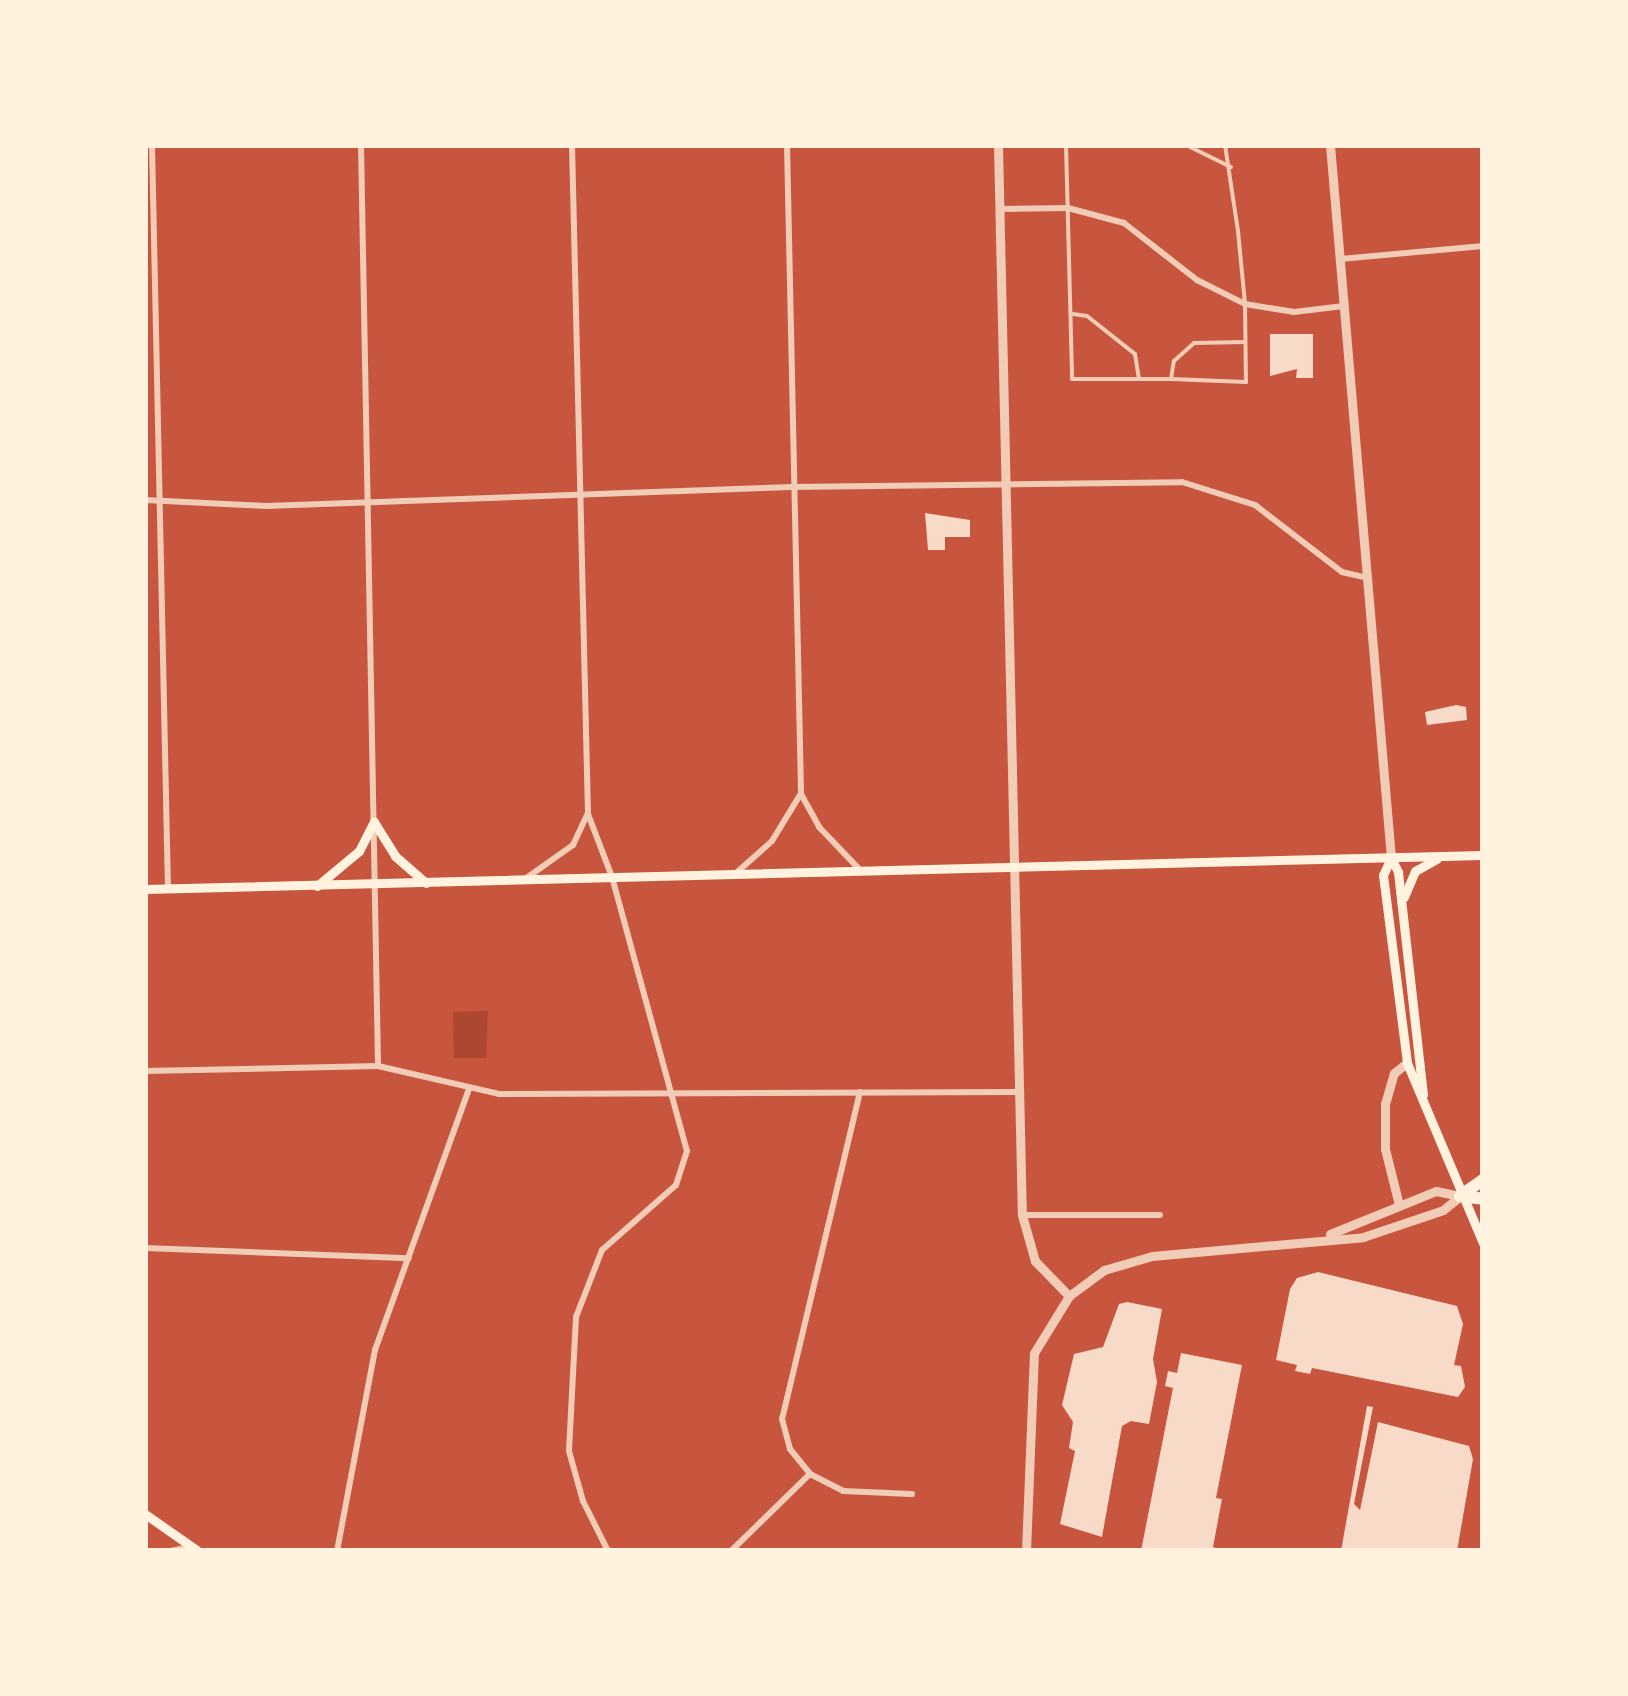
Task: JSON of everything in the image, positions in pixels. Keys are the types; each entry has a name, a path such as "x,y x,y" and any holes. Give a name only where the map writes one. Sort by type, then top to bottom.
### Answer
{"highway":[{"path":"1460,1196 1483,1180"},
{"path":"1460,1196 1483,1200"}],"main road":[{"path":"317,886 358,851 374,822 395,856 426,883"},
{"path":"145,889 1483,855"},
{"path":"1402,904 1415,871 1445,856"},
{"path":"1391,858 1402,904 1423,1095"},
{"path":"1391,858 1382,875 1407,1063 1423,1095 1460,1196 1483,1242"},
{"path":"145,1514 195,1549"}],"street":[{"path":"152,145 168,889"},
{"path":"362,145 378,1066"},
{"path":"572,145 588,814 612,877 686,1141 681,1176 602,1250 572,1342 569,1451 582,1501 608,1551"},
{"path":"787,145 800,794 819,827 862,873"},
{"path":"998,145 1022,1215 1036,1260 1069,1296"},
{"path":"1330,145 1391,858"},
{"path":"1000,209 1068,208 1124,223 1197,280 1245,304 1294,312 1344,306"},
{"path":"1340,259 1483,246"},
{"path":"145,500 159,504 371,504 792,487 1155,481 1212,488 1277,518 1342,572 1369,578"},
{"path":"734,875 772,841 800,794"},
{"path":"523,880 574,845 588,814"},
{"path":"1398,1204 1385,1149 1385,1104 1394,1073 1407,1063"},
{"path":"145,1071 378,1066 469,1089 672,1094 1020,1092"},
{"path":"337,1551 375,1350 469,1089"},
{"path":"860,1092 781,1405 785,1440 810,1474 843,1491 912,1494"},
{"path":"1327,1236 1436,1191 1460,1196"},
{"path":"1026,1551 1027,1406 1034,1353 1069,1296 1104,1270 1152,1256 1382,1232 1443,1210 1460,1196"},
{"path":"1022,1215 1160,1215"},
{"path":"145,1248 410,1258"},
{"path":"732,1551 810,1474"},
{"path":"171,1551 195,1549"}],"lane":[{"path":"1066,145 1072,380 1246,382 1245,304 1233,168 1225,145"},
{"path":"1186,145 1233,168"},
{"path":"1071,314 1087,316 1135,354 1139,378"},
{"path":"1171,379 1174,361 1194,343 1245,342"}],"shaded area":[{"path":"488,1011 486,1058 454,1058 453,1012"}],"building":[{"path":"1270,334 1313,334 1313,378 1296,378 1297,369 1270,376"},
{"path":"925,513 970,520 970,537 945,537 945,550 928,550"},
{"path":"1456,705 1466,707 1467,720 1427,725 1425,712"},
{"path":"1318,1272 1457,1306 1463,1324 1454,1365 1461,1366 1465,1387 1458,1397 1312,1368 1310,1374 1295,1371 1297,1365 1276,1360 1290,1289 1297,1278"},
{"path":"1119,1304 1162,1309 1153,1359 1157,1382 1149,1424 1131,1421 1122,1426 1102,1537 1060,1524 1075,1451 1069,1448 1073,1422 1062,1405 1074,1354 1103,1347"},
{"path":"1181,1353 1242,1365 1216,1498 1222,1499 1213,1547 1223,1551 1141,1551 1173,1388 1165,1386 1168,1371 1177,1373"},
{"path":"1367,1406 1373,1407 1354,1504 1360,1510 1378,1422 1469,1446 1473,1459 1457,1551 1341,1551"}]}
